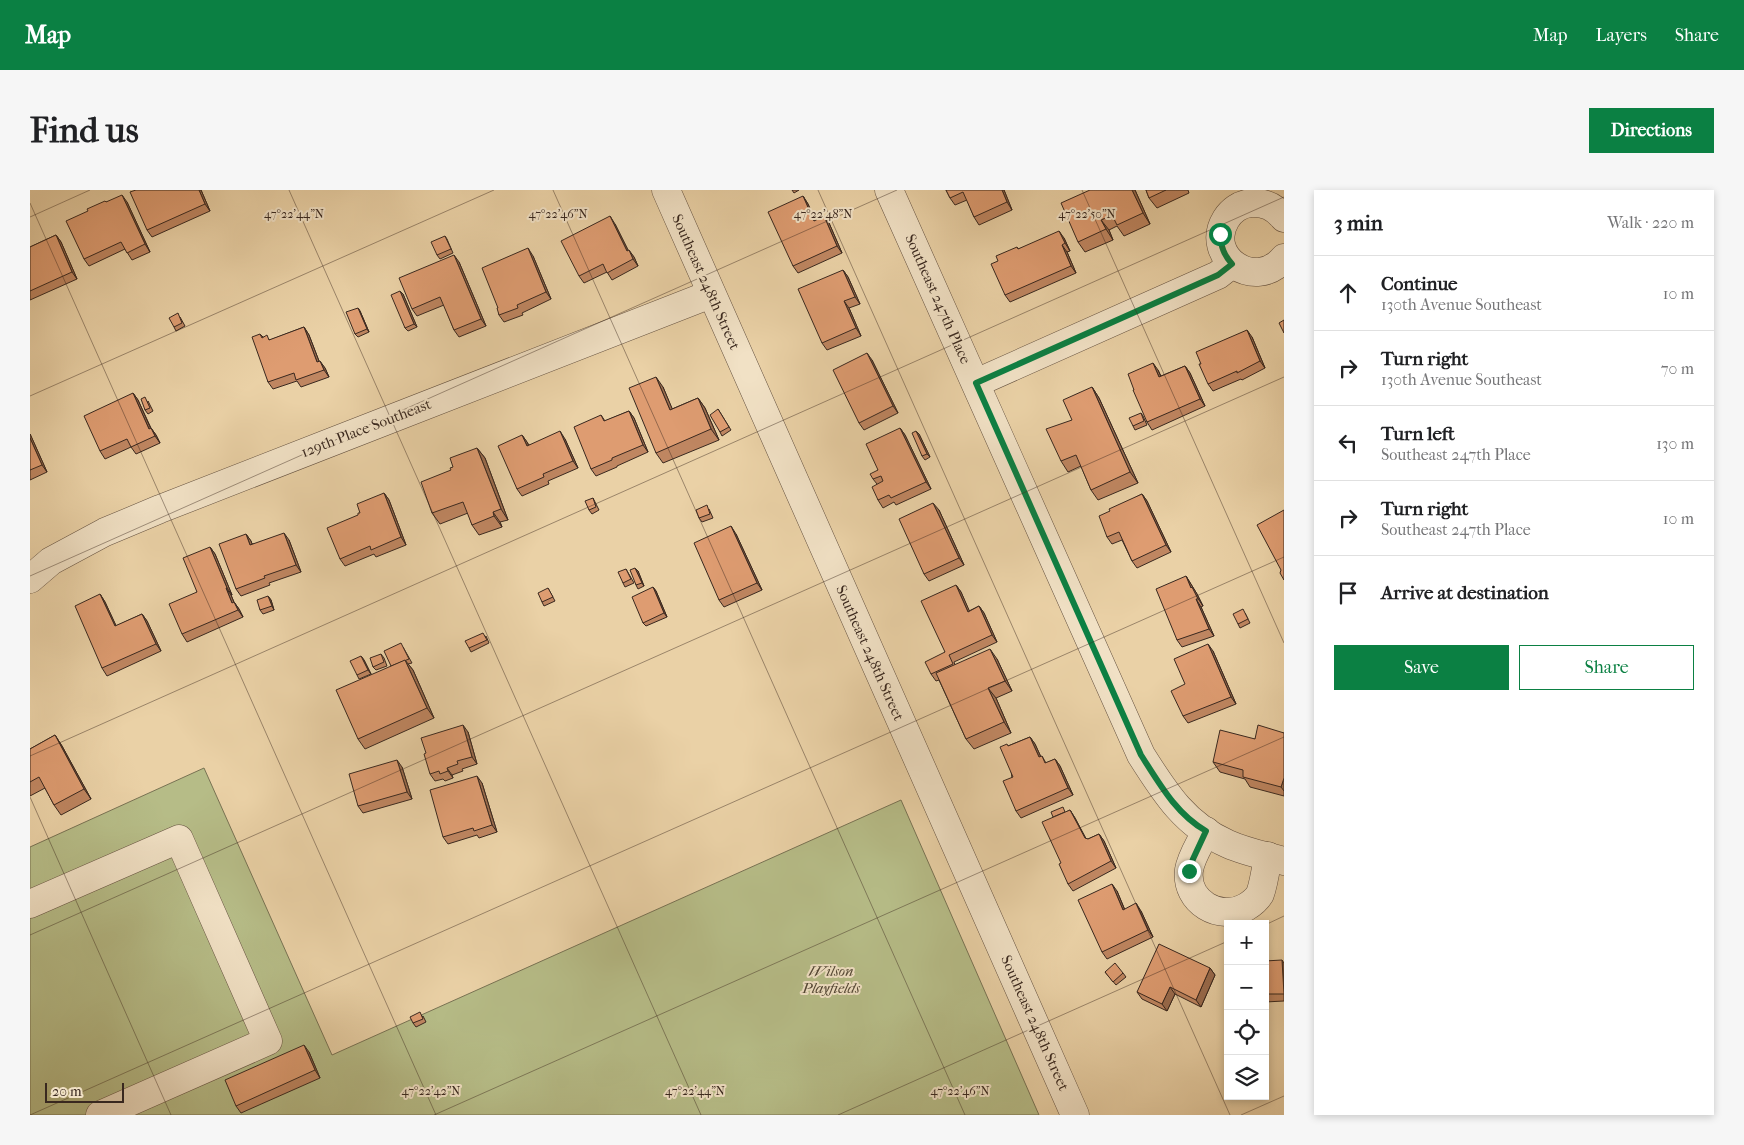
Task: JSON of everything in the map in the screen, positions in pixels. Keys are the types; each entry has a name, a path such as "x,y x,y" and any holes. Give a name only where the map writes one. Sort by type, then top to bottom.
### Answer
{"street":[{"name":"Southeast 248th Street","path":"666,190 1076,1115"},
{"name":"Southeast 247th Place","path":"889,190 1141,755 1166,794 1194,824 1217,838"},
{"path":"1284,218 1279,211 1270,205 1248,203 1238,207 1229,214 1220,234 1221,246 1225,256 1232,264 1243,271 1255,273 1267,271 1278,265 1284,258"},
{"path":"976,383 1218,275 1232,264"},
{"name":"129th Place Southeast","path":"30,579 50,561 105,532 711,294"},
{"path":"1217,838 1276,859 1259,895 1251,904 1240,911 1228,913 1215,911 1204,905 1195,896 1190,884 1189,871 1193,859 1217,838"},
{"path":"30,904 179,839 268,1041 100,1115"}],"green space":[{"name":"Wilson Playfields","path":"204,768 332,1055 901,800 1039,1115 30,1115 30,847"}],"building":[{"path":"136,190 199,190 205,204 147,230 130,192"},
{"path":"946,190 1002,190 1007,202 974,217 963,192 950,198"},
{"path":"1090,190 1132,190 1143,213 1117,225 1112,215 1101,220 1106,229 1078,242 1061,203"},
{"path":"1146,190 1166,190 1149,198"},
{"path":"122,195 145,244 127,253 121,242 84,259 66,221 88,211 87,209"},
{"path":"803,196 814,221 824,216 837,246 793,266 768,212"},
{"path":"610,216 627,251 629,250 633,259 607,273 603,264 579,276 561,241"},
{"path":"1059,231 1065,243 1062,245 1071,266 1005,295 991,264 998,261 996,256 1017,247 1018,249"},
{"path":"56,235 72,272 30,291 30,247"},
{"path":"445,236 451,249 437,255 431,242"},
{"path":"528,248 546,292 517,305 518,308 499,315 482,268"},
{"path":"454,255 481,319 454,330 440,297 412,309 399,278"},
{"path":"843,270 855,297 844,301 856,328 822,343 798,289"},
{"path":"400,291 414,324 405,328 391,295"},
{"path":"358,308 367,329 355,334 346,312"},
{"path":"178,313 182,323 174,327 169,318"},
{"path":"1284,320 1284,333 1279,323"},
{"path":"304,327 317,362 320,361 324,370 296,380 294,373 268,382 252,337 260,334 262,338 267,335 269,340"},
{"path":"1247,330 1260,361 1237,373 1237,371 1208,384 1196,352"},
{"path":"867,353 893,406 859,423 833,370"},
{"path":"1153,363 1159,377 1185,366 1200,399 1147,422 1128,374"},
{"path":"656,377 670,410 698,398 711,429 656,453 629,388"},
{"path":"1092,387 1130,472 1091,490 1076,455 1061,461 1046,429 1072,420 1063,400"},
{"path":"133,393 149,429 151,428 155,436 131,447 127,439 100,451 84,416"},
{"path":"145,397 150,408 145,410 141,399"},
{"path":"718,409 729,427 720,432 710,415"},
{"path":"629,411 643,445 591,469 574,427 601,415 604,421"},
{"path":"1141,413 1144,421 1133,426 1129,418"},
{"path":"900,428 926,482 891,498 889,495 878,500 872,487 883,481 881,476 873,479 870,474 878,470 866,444"},
{"path":"560,431 573,461 543,474 544,477 517,489 498,446 522,435 527,446"},
{"path":"916,431 927,454 922,456 912,433"},
{"path":"30,438 42,465 30,470"},
{"path":"477,448 501,509 493,512 494,516 472,525 463,502 432,513 421,482 451,470 450,468 453,467 450,458"},
{"path":"384,493 401,537 371,550 370,546 340,559 327,528 358,515 360,513 357,504"},
{"path":"1142,494 1166,545 1132,561 1119,532 1107,537 1099,516 1110,511 1109,509"},
{"path":"593,498 596,507 589,510 585,501"},
{"path":"933,503 959,558 924,574 899,519"},
{"path":"707,505 710,514 699,518 696,510"},
{"path":"1284,510 1284,580 1280,573 1281,570 1257,525"},
{"path":"731,526 757,583 719,600 694,543"},
{"path":"284,533 296,565 264,576 265,578 236,589 219,544 246,534 250,545"},
{"path":"210,547 232,603 234,602 238,610 182,634 169,604 197,592 183,558"},
{"path":"635,568 642,583 636,585 630,570"},
{"path":"626,569 631,579 623,583 618,572"},
{"path":"1186,576 1198,599 1196,599 1209,629 1177,640 1156,589"},
{"path":"956,585 968,612 979,606 992,635 949,655 953,664 931,674 925,662 945,652 921,601"},
{"path":"653,587 664,613 643,623 632,597"},
{"path":"548,588 553,597 542,602 538,593"},
{"path":"100,594 115,626 142,614 156,644 102,668 75,606"},
{"path":"268,596 272,606 260,610 257,600"},
{"path":"1243,609 1248,619 1238,624 1233,614"},
{"path":"483,633 487,640 469,648 465,641"},
{"path":"401,643 409,659 391,666 384,651"},
{"path":"1208,644 1231,697 1183,716 1171,691 1185,684 1174,659"},
{"path":"990,649 1005,681 988,688 1004,722 966,739 936,673"},
{"path":"381,654 384,662 373,667 370,658"},
{"path":"361,656 368,670 357,675 350,661"},
{"path":"405,660 427,708 358,739 336,690"},
{"path":"463,725 472,757 457,761 458,764 447,768 448,771 440,774 439,771 430,774 421,738"},
{"path":"1258,725 1284,733 1284,778 1281,787 1243,777 1243,770 1213,762 1220,730 1255,739"},
{"path":"55,735 84,789 54,805 39,777 30,782 30,749"},
{"path":"1030,737 1039,757 1042,756 1045,763 1055,759 1068,788 1016,811 1003,781 1013,777 1000,747 1007,744 1008,746"},
{"path":"397,760 407,792 358,806 349,774"},
{"path":"477,776 492,825 474,831 473,828 443,837 430,790"},
{"path":"1063,807 1065,812 1053,817 1051,812"},
{"path":"1070,810 1085,838 1088,839 1099,834 1111,861 1068,884 1059,864 1061,863 1042,822"},
{"path":"1112,884 1123,910 1136,903 1148,930 1102,952 1078,900"},
{"path":"1159,944 1210,968 1196,1000 1170,987 1162,1004 1137,992"},
{"path":"1282,960 1284,994 1269,994 1269,961"},
{"path":"1115,963 1123,973 1113,982 1105,972"},
{"path":"420,1012 423,1019 413,1023 410,1017"},
{"path":"304,1045 315,1070 236,1106 225,1080"}],"route":[{"path":"1189,871 1206,831 1194,824 1166,794 1141,755 976,383 1218,275 1232,264 1225,256 1221,246 1220,234"}]}
